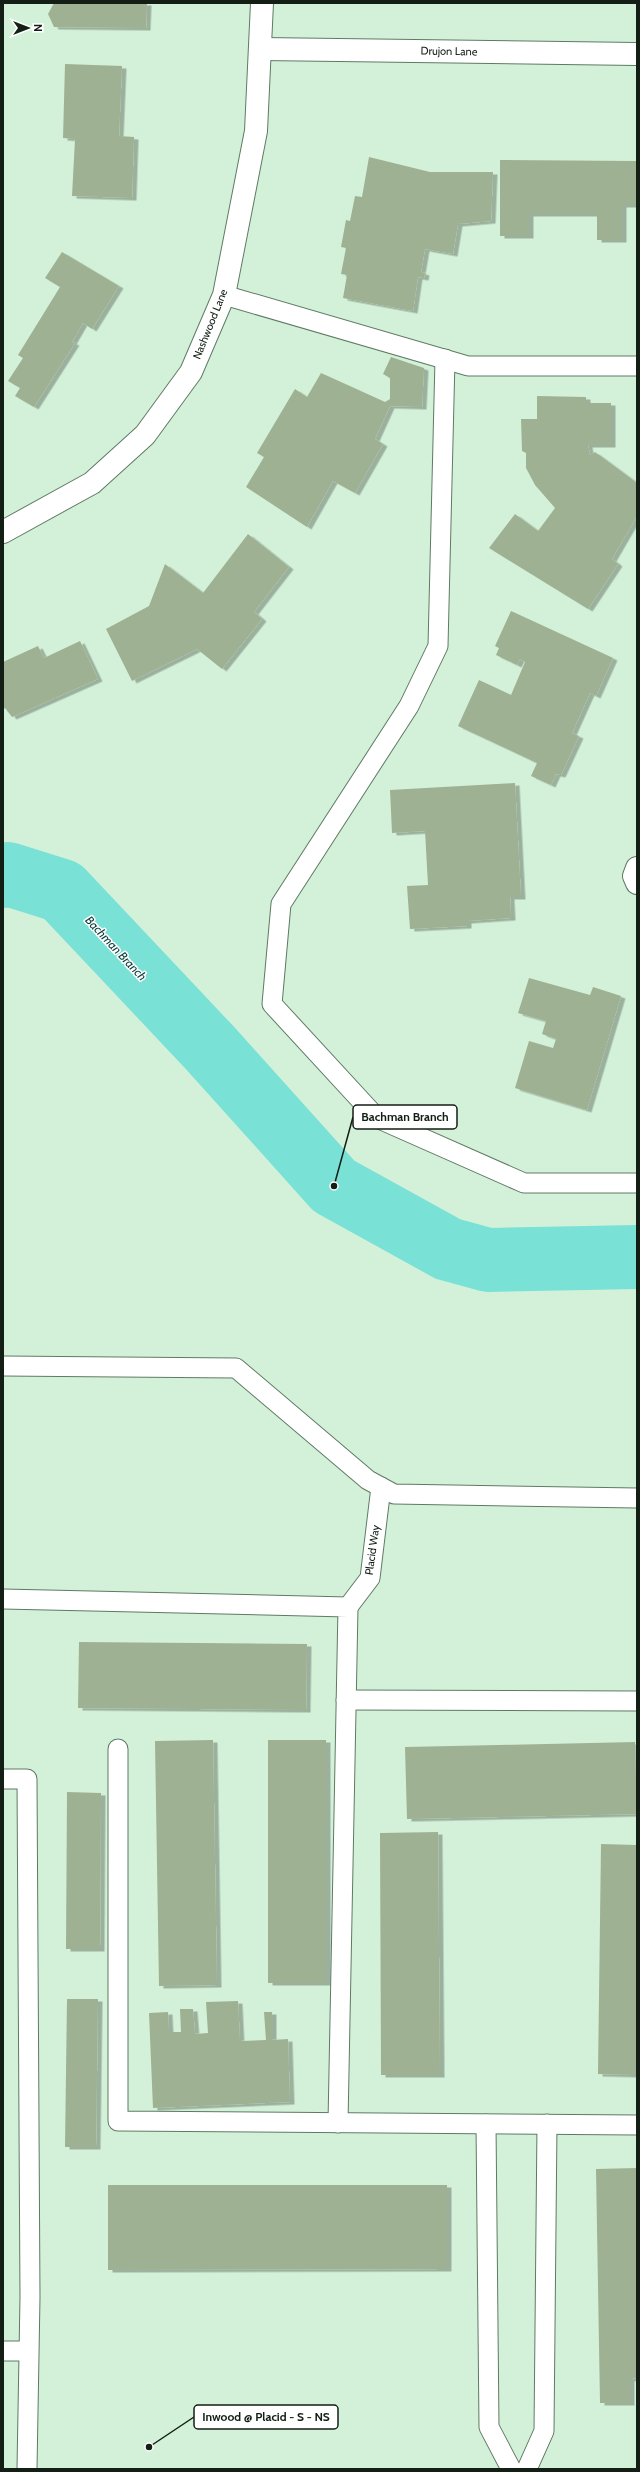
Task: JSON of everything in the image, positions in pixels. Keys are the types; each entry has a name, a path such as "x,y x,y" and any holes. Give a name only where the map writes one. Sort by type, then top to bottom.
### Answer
{"street":[{"name":"Nashwood Lane","path":"3,532 92,483 145,435 191,372 224,295 256,131 262,49 262,3"},
{"name":"Drujon Lane","path":"262,49 637,54"},
{"path":"637,868 634,876 637,883"}],"lane":[{"path":"224,295 468,366 637,366"},
{"path":"445,359 438,646 409,706 281,904 272,1004 377,1118 524,1183 637,1183"},
{"path":"3,1366 236,1368 368,1480 394,1494 637,1498"},
{"name":"Placid Way","path":"348,1607 370,1578 381,1487"},
{"path":"3,1599 348,1607 338,2123"},
{"path":"346,1700 637,1701"},
{"path":"118,1749 118,2122 637,2125"},
{"path":"3,1779 27,1779 27,2469"},
{"path":"486,2124 489,2427 511,2469"},
{"path":"526,2469 544,2431 547,2124"},
{"path":"3,2351 28,2351"}],"building":[{"path":"54,3 147,3 146,28 54,27 48,14"},
{"path":"65,64 122,66 119,136 134,137 132,198 72,196 75,139 63,138"},
{"path":"369,157 430,172 493,172 491,221 458,224 453,254 425,249 421,272 425,273 424,278 418,277 413,311 343,298 347,275 341,274 346,248 341,247 346,220 350,221 355,196 362,197"},
{"path":"500,160 637,161 637,205 622,205 622,240 597,240 597,214 529,214 529,236 500,236"},
{"path":"62,252 119,286 92,329 83,323 72,342 75,343 34,407 15,396 20,388 8,381 23,358 18,355 60,287 45,278"},
{"path":"391,357 424,368 422,407 390,406 375,439 383,444 355,493 333,481 307,527 246,487 264,457 257,453 295,389 307,397 321,373 385,402 390,399 390,378 383,374"},
{"path":"537,396 586,397 586,403 611,403 611,445 588,445 590,455 595,452 637,483 637,516 612,559 618,564 588,609 489,548 515,514 538,531 555,508 535,485 526,468 526,453 522,451 521,419 537,419"},
{"path":"248,534 289,567 254,612 262,619 222,669 197,649 132,681 106,629 149,606 165,564 203,593"},
{"path":"511,611 613,658 596,696 590,693 572,733 579,736 561,775 556,774 551,785 531,776 537,763 458,726 479,680 511,695 525,662 520,659 517,665 496,655 499,648 495,646"},
{"path":"80,641 98,679 12,717 5,708 3,710 3,662 38,646 44,658"},
{"path":"515,783 521,897 510,897 511,918 467,921 467,926 410,929 407,886 428,885 425,831 392,833 390,790"},
{"path":"529,978 590,995 593,987 621,996 587,1110 515,1088 529,1041 553,1048 556,1039 542,1034 546,1021 518,1013"},
{"path":"79,1642 307,1644 306,1710 78,1708"},
{"path":"213,1740 217,1985 159,1986 155,1741"},
{"path":"268,1740 326,1740 326,1983 268,1983"},
{"path":"635,1742 637,1814 407,1819 405,1747"},
{"path":"67,1792 101,1793 100,1949 66,1949"},
{"path":"438,1832 440,2075 381,2075 380,1833"},
{"path":"601,1844 637,1845 637,2075 598,2074"},
{"path":"67,1999 98,1999 96,2147 65,2147"},
{"path":"238,2001 240,2041 266,2040 264,2012 272,2012 272,2040 288,2039 290,2102 153,2108 149,2013 168,2012 169,2032 181,2032 180,2009 193,2009 195,2034 208,2033 206,2002"},
{"path":"637,2168 637,2378 630,2379 630,2403 600,2403 596,2169"},
{"path":"108,2185 447,2185 447,2269 108,2270"}],"waterway":[{"name":"Bachman Branch","path":"3,876 8,874 62,891 210,1048 334,1186 448,1249 488,1260 637,1257"}],"place":[{"name":"Bachman Branch","path":"334,1186"},
{"name":"Inwood @ Placid - S - NS","path":"149,2447"}]}
